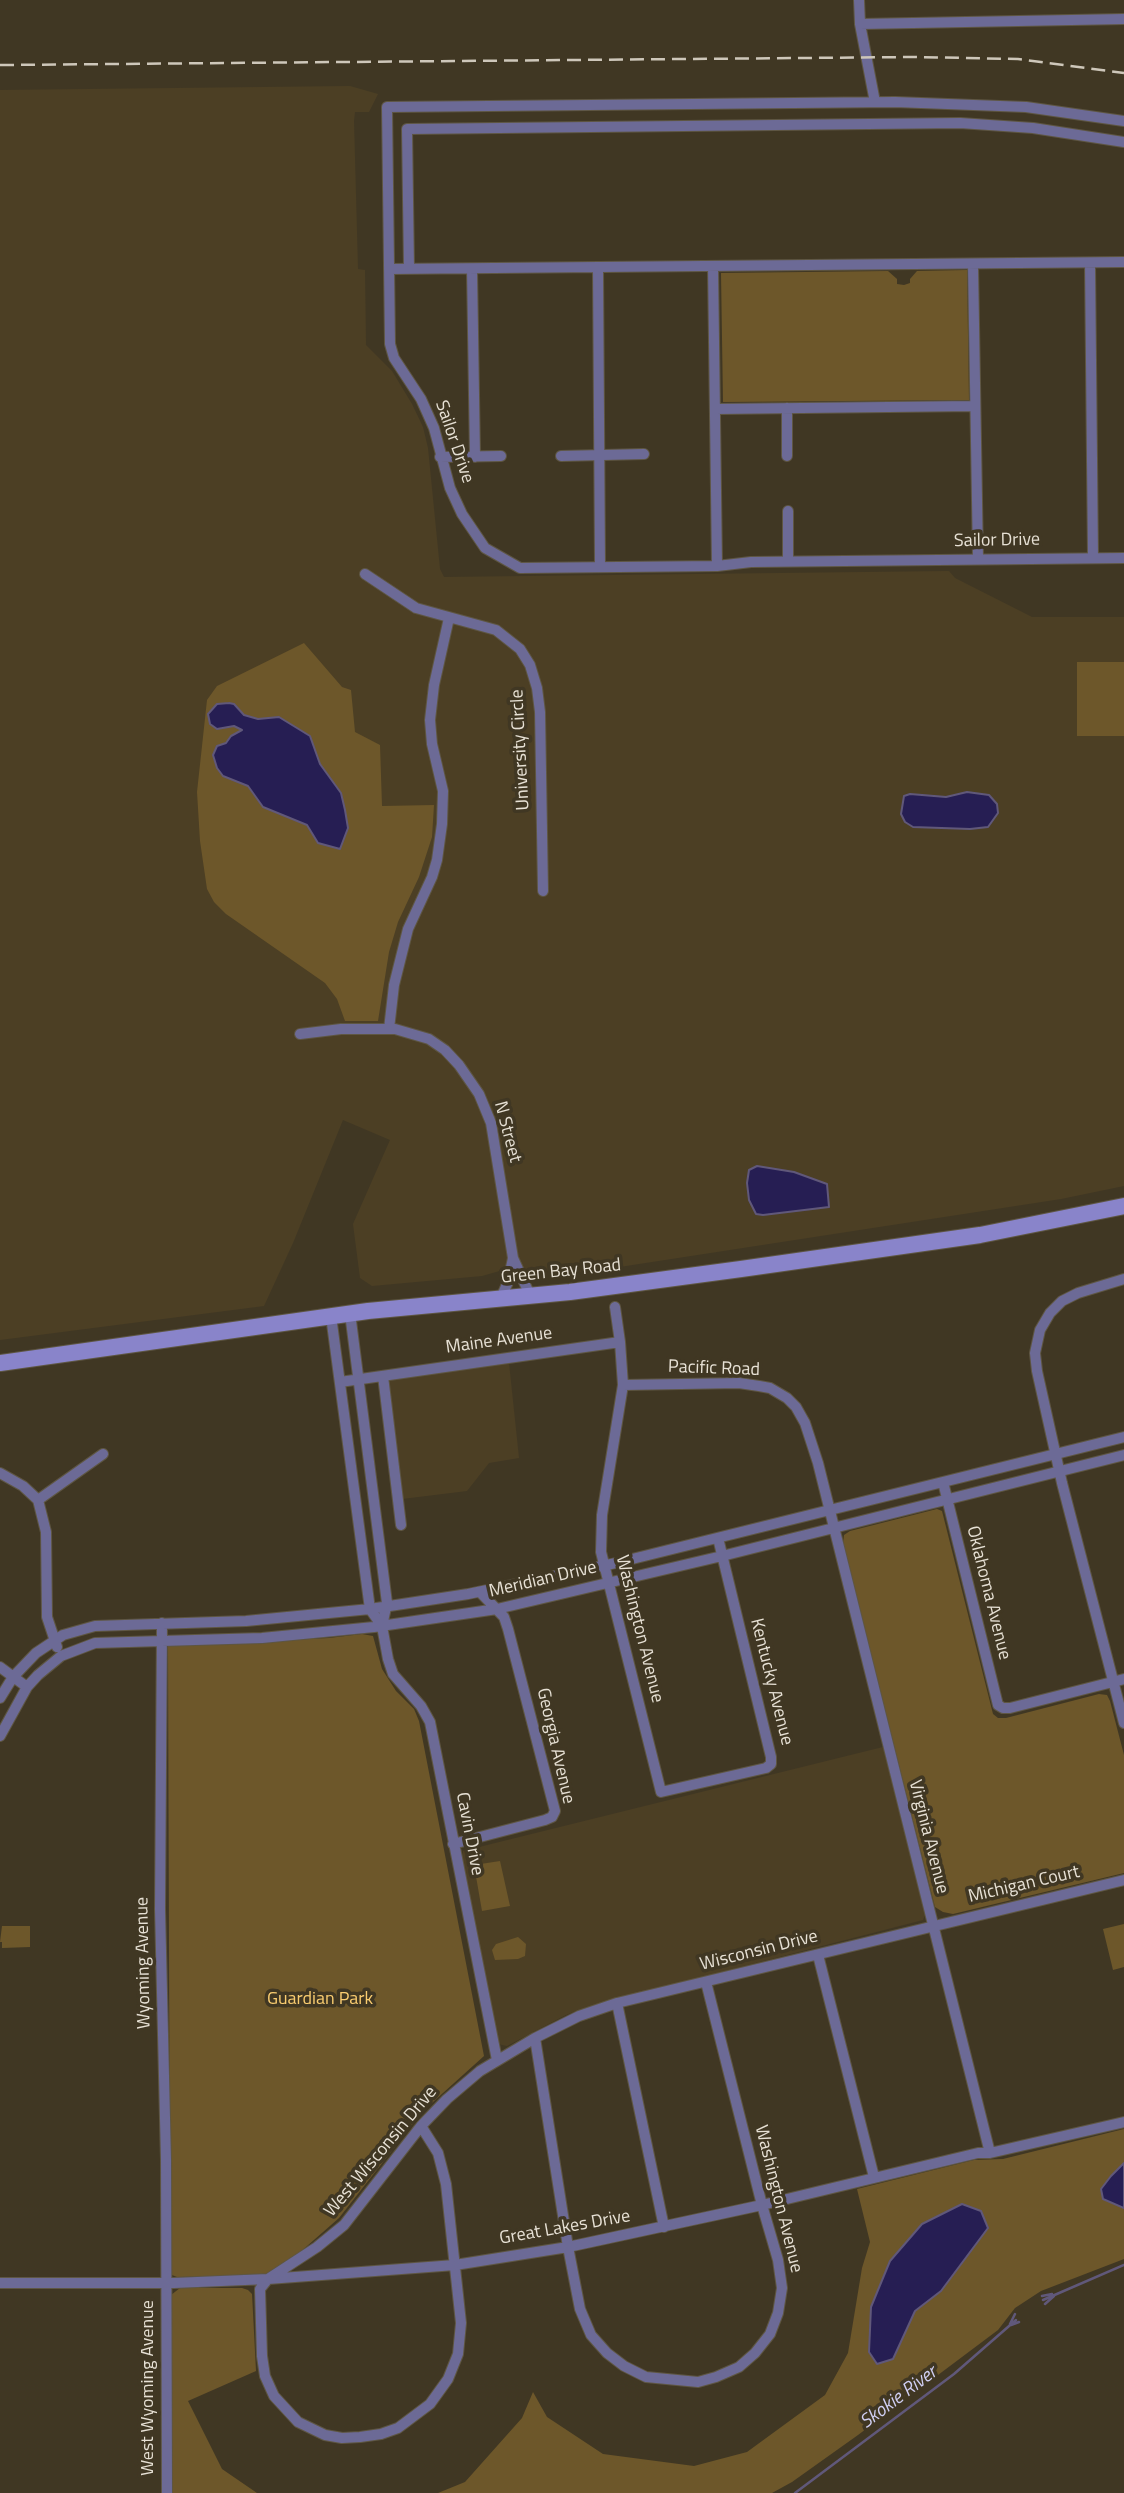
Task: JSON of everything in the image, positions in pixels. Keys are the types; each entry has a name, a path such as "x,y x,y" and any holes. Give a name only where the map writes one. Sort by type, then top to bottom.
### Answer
{"main road":[{"name":"Green Bay Road","path":"0,1363 349,1313 530,1295 741,1269 980,1235 1124,1206"}],"street":[{"path":"859,0 860,24 876,102"},
{"path":"860,24 1124,19"},
{"name":"Sailor Drive","path":"1124,121 1026,107 876,102 387,107 390,344 394,358 421,399 434,428 450,488 485,548 520,568 717,566 788,561 1124,558"},
{"path":"409,269 407,129 960,123 1033,128 1124,142"},
{"path":"389,269 1124,262"},
{"path":"1090,263 1093,558"},
{"path":"973,265 978,559"},
{"path":"713,266 717,566"},
{"path":"598,268 600,567"},
{"path":"472,270 475,457"},
{"path":"715,409 975,406"},
{"path":"787,408 788,456"},
{"path":"561,456 644,454"},
{"path":"440,457 501,456"},
{"path":"788,512 788,561"},
{"name":"University Circle","path":"365,574 416,608 496,630 520,649 534,673 540,712 543,891"},
{"path":"389,1029 394,985 405,939 437,860 443,791 430,732 430,720 434,685 449,618"},
{"name":"N Street","path":"300,1034 341,1029 389,1029 413,1033 429,1039 445,1050 459,1065 478,1094 491,1123 513,1258 530,1295"},
{"name":"N Street","path":"501,1298 508,1282 513,1258"},
{"path":"1124,1279 1078,1293 1062,1301 1040,1330 1035,1353 1055,1453 1119,1681 1124,1723"},
{"name":"Washington Avenue","path":"615,1307 623,1385 601,1522 604,1566 661,1792"},
{"name":"Cavin Drive","path":"349,1313 387,1607 382,1626"},
{"name":"Cavin Drive","path":"331,1316 370,1609 382,1626 393,1674 421,1706 430,1722 497,2060"},
{"name":"Maine Avenue","path":"340,1382 620,1342"},
{"path":"383,1376 401,1525"},
{"name":"Pacific Road","path":"623,1385 739,1383 770,1388 787,1398 805,1423 818,1463 833,1529"},
{"name":"Meridian Drive","path":"0,1699 13,1677 36,1653 63,1635 95,1626 246,1621 387,1607 480,1592 604,1566 1124,1437"},
{"path":"38,1500 103,1454"},
{"name":"Meridian Drive","path":"0,1736 27,1687 50,1663 96,1643 262,1638 382,1626 497,1609 833,1529 1124,1455"},
{"path":"0,1473 23,1486 38,1500 46,1532 47,1617 61,1656"},
{"name":"Oklahoma Avenue","path":"943,1482 995,1699 1003,1709 1119,1681"},
{"name":"Virginia Avenue","path":"833,1529 990,2153"},
{"name":"Kentucky Avenue","path":"661,1792 766,1768 771,1764 718,1538"},
{"name":"Georgia Avenue","path":"453,1844 545,1821 552,1817 555,1811 504,1617 480,1592"},
{"name":"Wyoming Avenue","path":"162,1623 160,1909 167,2283"},
{"path":"0,1667 27,1687"},
{"name":"Michigan Court","path":"932,1925 1124,1880"},
{"name":"Wisconsin Drive","path":"595,2010 932,1925"},
{"path":"818,1955 874,2177"},
{"name":"Washington Avenue","path":"535,2038 568,2248 580,2309 591,2335 607,2353 624,2366 646,2377 698,2382 739,2367 755,2353 770,2334 778,2313 782,2288 706,1982"},
{"path":"617,2003 664,2227"},
{"name":"West Wisconsin Drive","path":"268,2279 317,2247 344,2225 421,2126 480,2071 535,2038 595,2010"},
{"name":"Great Lakes Drive","path":"0,2283 167,2283 268,2279 455,2264 568,2248 1124,2122"},
{"path":"268,2279 260,2289 265,2376 274,2396 298,2422 310,2430 342,2438 360,2437 398,2428 430,2404 448,2378 458,2354 461,2323 443,2167 429,2136 421,2126"},
{"name":"West Wyoming Avenue","path":"167,2283 167,2493"}],"shaded area":[{"path":"350,86 378,94 369,112 355,112 354,121 358,269 365,270 366,345 392,371 423,427 428,448 440,569 444,577 949,571 955,578 1032,617 1124,617 1124,1186 1061,1199 587,1272 503,1270 482,1276 372,1286 360,1278 353,1224 390,1140 343,1120 264,1306 0,1340 0,90"},
{"path":"217,704 234,704 244,715 258,719 279,717 310,736 320,764 341,793 348,828 340,849 318,843 307,825 263,807 248,786 223,776 213,755 217,746 226,743 231,736 242,730 234,726 217,729 210,724 208,714"},
{"path":"967,792 989,795 997,804 998,813 988,827 913,827 905,822 901,814 904,796 910,794 946,797"},
{"path":"757,1166 794,1172 827,1184 829,1207 756,1214 749,1200 747,1183 749,1170"},
{"path":"509,1363 519,1458 489,1463 467,1491 402,1499 388,1380"},
{"path":"883,1747 925,1915 923,1920 593,2005 566,2015 507,2046 498,2044 462,1859 463,1851"},
{"path":"1124,2163 1124,2208 1103,2199 1101,2189"},
{"path":"962,2204 981,2211 988,2228 941,2291 915,2311 893,2359 877,2364 869,2352 871,2307 890,2261 922,2224"}],"green space":[{"path":"967,270 969,400 723,402 721,273 888,271 897,279 897,284 904,285 910,283 917,271"},
{"path":"304,643 342,687 351,690 355,732 380,745 382,806 434,805 432,837 389,952 378,1021 345,1021 337,999 325,983 226,914 214,902 207,889 197,792 207,700 217,686"},
{"path":"1077,662 1124,662 1124,736 1077,736"},
{"path":"937,1509 942,1511 993,1714 998,1718 1006,1718 1099,1694 1107,1695 1124,1755 1124,1873 953,1914 935,1907 843,1544 844,1535 850,1531"},
{"name":"Guardian Park","path":"362,1634 373,1636 382,1669 396,1691 414,1709 419,1721 484,2056 423,2111 339,2218 274,2275 177,2277 172,2275 170,2239 168,1646"},
{"path":"500,1861 510,1906 482,1911 474,1865"},
{"path":"1124,1924 1124,1967 1113,1970 1103,1929"},
{"path":"2,1926 30,1926 30,1947 2,1948"},
{"path":"518,1937 526,1944 525,1956 495,1960 492,1950 496,1944"},
{"path":"1124,2129 1124,2259 1041,2291 1015,2308 998,2330 858,2435 772,2493 438,2493 465,2482 522,2418 533,2392 547,2417 603,2454 694,2466 747,2452 825,2395 848,2353 862,2268 870,2242 857,2189 974,2160 1003,2159"},
{"path":"180,2288 242,2288 252,2294 256,2371 188,2401 222,2469 257,2493 172,2493 171,2295"}],"waterway":[{"name":"Skokie River","path":"1043,2300 1124,2265"},
{"name":"Skokie River","path":"1042,2296 1052,2294"},
{"name":"Skokie River","path":"1045,2304 1054,2296"},
{"name":"Skokie River","path":"1010,2324 1015,2314"},
{"name":"Skokie River","path":"795,2493 954,2374 1016,2320"},
{"name":"Skokie River","path":"1011,2325 1019,2322"}],"railway":[{"path":"0,65 915,57 1018,59 1124,73"}]}
